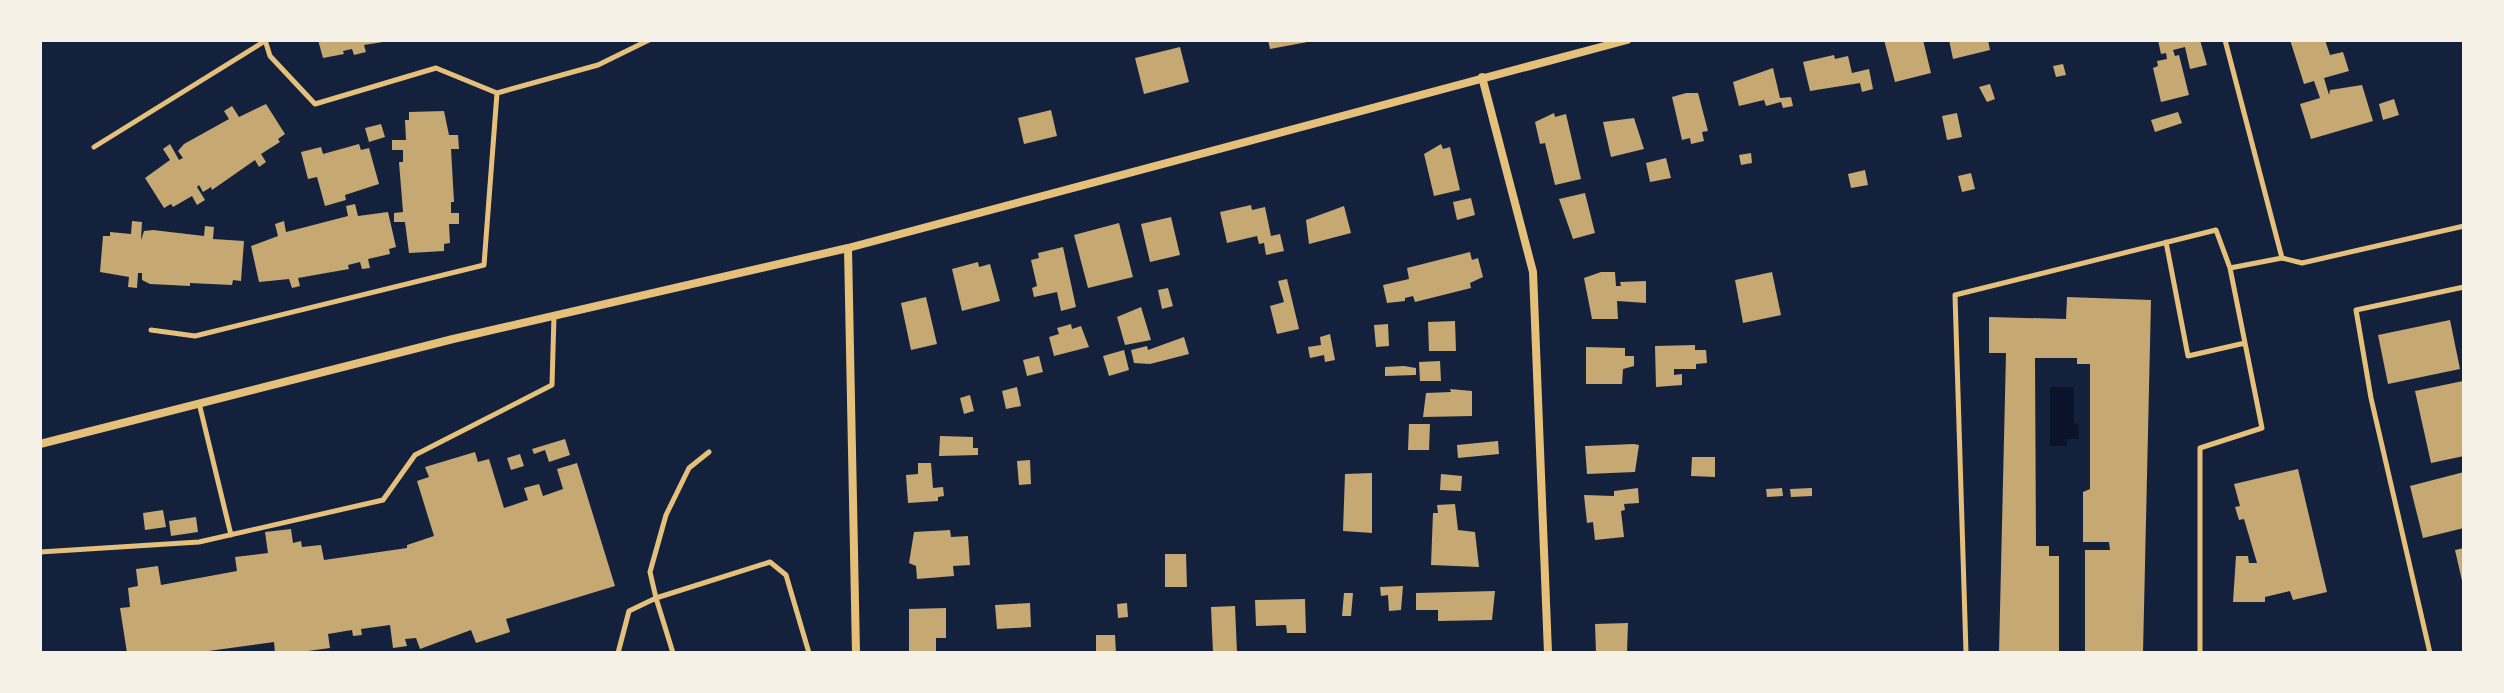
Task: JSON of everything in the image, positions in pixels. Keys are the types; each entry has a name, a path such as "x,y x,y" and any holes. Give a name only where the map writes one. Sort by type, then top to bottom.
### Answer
{"street":[{"path":"40,444 198,402 848,248 1627,40"},
{"path":"1482,77 1533,272 1548,653"},
{"path":"848,248 856,653"}],"lane":[{"path":"94,147 265,41 270,56 315,104 436,68 497,93 598,65 649,40"},
{"path":"2225,40 2282,258"},
{"path":"151,330 195,336 484,265 497,93"},
{"path":"2230,268 2282,258 2302,263 2464,226"},
{"path":"1966,653 1955,295 2216,230 2230,268 2262,428 2200,448 2200,653"},
{"path":"2166,242 2188,356 2245,343"},
{"path":"2430,653 2371,398 2356,310 2464,287"},
{"path":"40,552 199,542 383,500 415,455 552,385 554,316"},
{"path":"198,402 231,535"},
{"path":"673,653 650,572 666,515 689,468 709,452"},
{"path":"618,653 629,611 656,598 770,562 786,575 809,653"}],"water":[{"path":"2050,387 2074,387 2074,423 2079,424 2079,439 2067,439 2067,446 2050,446"}],"building":[{"path":"318,40 389,41 364,45 366,52 354,55 352,49 343,51 344,54 323,58"},
{"path":"1268,40 1313,40 1313,41 1270,49"},
{"path":"1884,40 1923,40 1931,73 1895,82"},
{"path":"1949,40 1988,40 1990,50 1953,59"},
{"path":"2158,40 2200,40 2207,65 2190,69 2185,47 2173,50 2175,56 2179,55 2189,95 2161,102 2153,68 2158,66 2157,61 2167,59 2166,53 2161,54"},
{"path":"2290,40 2325,40 2330,55 2343,52 2349,71 2324,78 2329,95 2330,90 2362,85 2373,121 2311,139 2300,104 2320,98 2314,81 2304,84"},
{"path":"1180,47 1189,82 1144,94 1135,58"},
{"path":"1834,55 1835,59 1848,56 1852,73 1869,69 1873,89 1862,92 1860,83 1810,91 1803,62"},
{"path":"2063,64 2066,75 2056,77 2053,66"},
{"path":"1773,68 1780,98 1791,97 1793,106 1783,108 1781,102 1766,106 1764,100 1739,106 1733,82"},
{"path":"1990,84 1995,99 1987,102 1979,87"},
{"path":"1698,93 1708,131 1702,132 1704,141 1691,144 1690,138 1682,140 1672,97"},
{"path":"2394,99 2399,115 2383,120 2379,104"},
{"path":"266,104 285,134 278,139 280,142 261,154 266,162 259,167 255,160 212,190 211,187 203,192 199,185 197,187 205,200 197,205 192,196 173,207 171,204 164,208 145,178 170,160 163,149 170,144 179,160 183,158 178,151 184,144 229,119 224,111 232,106 239,117"},
{"path":"1051,110 1057,136 1024,144 1018,118"},
{"path":"444,111 449,135 458,135 459,149 451,149 454,202 451,202 451,213 459,213 459,224 449,224 450,243 444,244 444,251 409,253 405,222 394,222 394,213 403,212 399,162 403,162 403,150 392,150 392,140 406,140 405,120 409,120 409,112"},
{"path":"2178,112 2182,123 2155,132 2151,120"},
{"path":"1554,113 1555,117 1566,114 1581,179 1555,185 1545,143 1540,144 1535,122"},
{"path":"1957,113 1962,137 1947,140 1942,116"},
{"path":"1634,118 1644,149 1611,157 1603,122"},
{"path":"381,124 385,137 369,142 365,128"},
{"path":"359,144 361,150 369,148 379,184 345,195 346,200 325,206 317,177 308,179 301,152 321,147 323,154"},
{"path":"1441,144 1443,149 1450,147 1460,190 1434,196 1424,154"},
{"path":"1751,153 1752,163 1741,165 1739,155"},
{"path":"1666,158 1671,178 1650,182 1646,163"},
{"path":"1865,170 1868,185 1851,188 1848,174"},
{"path":"1971,173 1975,189 1962,192 1958,176"},
{"path":"1585,193 1595,233 1573,239 1559,199"},
{"path":"1471,198 1475,215 1457,220 1453,202"},
{"path":"355,204 358,216 388,212 396,247 389,249 390,254 368,259 370,268 362,269 360,262 348,265 349,269 298,278 300,286 292,288 289,279 259,282 251,246 278,236 275,224 284,221 286,232 298,229 348,216 346,206"},
{"path":"1251,205 1252,210 1265,207 1271,236 1280,234 1284,251 1266,255 1264,243 1259,244 1257,236 1227,243 1220,212"},
{"path":"1344,206 1351,233 1309,244 1306,220"},
{"path":"1171,217 1180,255 1150,262 1141,224"},
{"path":"132,221 142,222 141,240 144,231 153,230 204,236 205,226 214,227 213,239 244,241 241,281 233,280 232,285 150,284 142,280 142,273 138,273 137,288 128,287 129,277 100,272 103,236 110,236 110,232 131,234"},
{"path":"1119,223 1133,277 1088,288 1074,235"},
{"path":"1063,247 1076,307 1061,311 1057,292 1034,297 1032,288 1037,286 1031,260 1039,258 1038,253"},
{"path":"1470,252 1472,260 1478,258 1483,277 1470,283 1471,288 1415,302 1413,296 1405,298 1405,301 1387,303 1383,285 1409,279 1407,268"},
{"path":"978,262 979,267 990,264 1000,301 962,311 952,269"},
{"path":"1601,272 1615,272 1616,286 1621,286 1620,282 1646,281 1646,303 1617,301 1618,319 1592,319 1584,278"},
{"path":"1772,272 1781,315 1743,323 1735,280"},
{"path":"1287,279 1299,329 1277,334 1270,306 1284,302 1278,281"},
{"path":"1168,288 1173,306 1162,309 1158,290"},
{"path":"926,297 937,344 911,350 901,303"},
{"path":"2067,297 2151,300 2143,653 2085,653 2085,550 2110,550 2109,542 2083,542 2083,492 2090,489 2090,364 2077,364 2077,358 2035,358 2036,546 2049,546 2049,556 2059,556 2059,653 1999,653 2006,353 1989,353 1989,317 2066,319"},
{"path":"1141,307 1151,340 1125,345 1117,317"},
{"path":"2450,320 2460,369 2388,384 2378,335"},
{"path":"1455,321 1456,351 1429,351 1428,322"},
{"path":"1071,324 1072,329 1081,326 1089,347 1054,356 1049,337 1059,334 1057,328"},
{"path":"1388,324 1389,346 1376,347 1374,325"},
{"path":"1330,334 1335,360 1325,362 1324,355 1310,358 1308,347 1321,345 1320,337"},
{"path":"1184,337 1189,354 1150,364 1134,363 1131,350 1147,346 1148,350"},
{"path":"1695,345 1695,350 1706,350 1707,363 1696,364 1696,369 1674,369 1674,375 1682,374 1682,385 1656,387 1655,346"},
{"path":"1586,347 1625,348 1625,356 1634,356 1634,366 1623,369 1622,384 1586,384"},
{"path":"1124,350 1129,370 1109,376 1103,356"},
{"path":"1039,356 1043,372 1027,376 1023,360"},
{"path":"1440,361 1441,381 1420,381 1419,362"},
{"path":"1385,367 1416,368 1416,375 1385,376"},
{"path":"2463,381 2464,456 2431,463 2415,391"},
{"path":"1017,387 1021,406 1006,409 1002,391"},
{"path":"1450,389 1472,391 1472,416 1423,417 1426,393 1451,392"},
{"path":"970,395 974,411 964,414 960,398"},
{"path":"1409,424 1430,424 1429,450 1408,450"},
{"path":"940,436 973,437 973,448 978,448 978,455 939,456"},
{"path":"565,439 570,455 549,462 545,450 534,454 532,449"},
{"path":"1498,441 1499,454 1458,458 1457,445"},
{"path":"1639,445 1635,472 1587,474 1585,446"},
{"path":"475,452 478,462 489,459 504,508 528,500 524,488 539,484 543,496 563,489 557,469 577,463 615,586 506,619 510,632 476,643 471,630 420,649 416,638 405,639 407,646 393,648 390,625 361,629 362,635 353,636 352,630 328,634 330,648 293,653 275,653 274,642 194,653 127,653 120,608 130,607 128,588 138,586 136,569 158,566 161,585 237,571 235,557 268,553 265,532 291,529 293,543 301,541 302,547 321,545 324,560 407,548 407,545 434,536 417,481 429,477 425,467"},
{"path":"520,454 524,466 511,470 507,458"},
{"path":"1692,457 1715,457 1715,477 1691,476"},
{"path":"1030,460 1031,484 1019,485 1017,461"},
{"path":"918,463 931,463 933,488 943,487 944,496 938,497 938,501 908,503 906,475 918,474"},
{"path":"2298,469 2327,592 2293,600 2290,591 2265,597 2265,602 2233,602 2236,556 2248,556 2249,563 2257,563 2244,519 2239,520 2235,507 2240,506 2234,484"},
{"path":"2464,472 2464,528 2423,538 2410,486"},
{"path":"1372,473 1372,533 1343,531 1345,474"},
{"path":"1441,474 1462,476 1461,491 1440,490"},
{"path":"1638,488 1639,503 1624,504 1625,510 1621,511 1624,537 1595,540 1593,522 1587,523 1584,495 1614,496 1614,491"},
{"path":"1782,488 1783,496 1767,497 1766,489"},
{"path":"1812,488 1812,496 1791,497 1790,489"},
{"path":"1455,504 1458,530 1475,532 1479,567 1431,565 1433,513 1438,513 1437,505"},
{"path":"163,510 166,527 145,530 143,513"},
{"path":"196,517 198,532 171,536 169,521"},
{"path":"950,530 951,537 968,536 970,565 953,566 954,576 917,579 916,566 909,563 914,532"},
{"path":"2464,548 2464,585 2463,585 2455,550"},
{"path":"1165,554 1186,554 1187,587 1165,587"},
{"path":"1403,586 1401,610 1389,611 1388,595 1381,596 1380,587"},
{"path":"1495,591 1492,620 1438,621 1438,610 1416,610 1416,593"},
{"path":"1344,593 1353,593 1351,616 1342,616"},
{"path":"1305,599 1306,633 1287,633 1286,625 1256,626 1255,600"},
{"path":"1030,603 1031,627 997,629 995,605"},
{"path":"1127,603 1128,617 1118,618 1117,604"},
{"path":"1235,606 1237,653 1213,653 1211,607"},
{"path":"946,608 946,638 936,638 936,653 909,653 909,609"},
{"path":"1628,623 1627,653 1596,653 1595,624"},
{"path":"1096,635 1115,635 1116,653 1096,653"}]}
